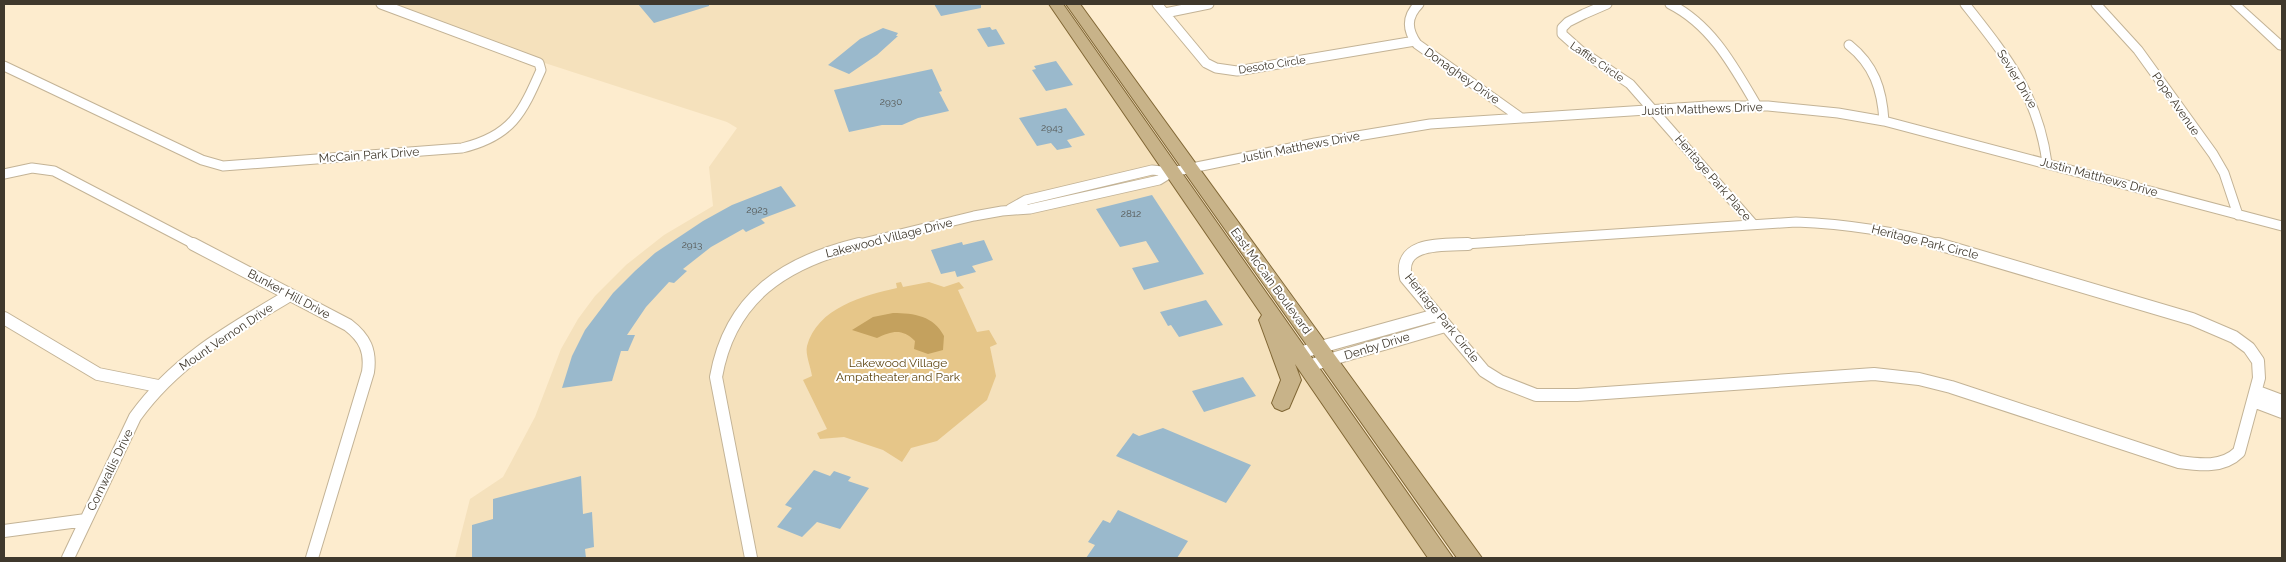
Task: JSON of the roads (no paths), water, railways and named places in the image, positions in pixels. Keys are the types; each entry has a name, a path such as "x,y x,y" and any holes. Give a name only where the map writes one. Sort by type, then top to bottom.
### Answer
{"main road":[{"name":"East McCain Boulevard","path":"1056,4 1181,170 1313,357 1441,558"},
{"name":"East McCain Boulevard","path":"1073,4 1181,170 1263,302 1313,357 1470,558"},
{"path":"1263,302 1274,338 1292,380 1282,403"}],"street":[{"name":"McCain Park Drive","path":"5,67 202,160 223,166 462,148 483,142 516,119 523,110 541,70 539,63 381,4"},
{"name":"Desoto Circle","path":"1158,4 1206,63 1224,70 1237,71 1415,41"},
{"path":"1165,13 1209,4"},
{"name":"Donaghey Drive","path":"1419,4 1413,10 1408,20 1409,30 1415,41 1521,118"},
{"name":"Laffite Circle","path":"1607,4 1566,23 1562,30 1562,35 1570,44 1630,84 1654,110"},
{"path":"1670,4 1684,10 1717,44 1757,106"},
{"name":"Sevier Drive","path":"1965,4 2003,54 2027,93 2042,127 2047,163"},
{"name":"Pope Avenue","path":"2096,4 2138,50 2213,154 2224,173 2238,215"},
{"path":"2235,4 2282,47"},
{"path":"1849,45 1866,59 1873,69 1881,87 1884,121"},
{"name":"Justin Matthews Drive","path":"1181,170 1403,127 1654,110 1757,106 1802,109 1884,121 2282,226"},
{"name":"Heritage Park Place","path":"1654,110 1753,224"},
{"name":"Bunker Hill Drive","path":"4,174 30,168 50,169 359,333 368,347 370,360 312,558"},
{"name":"Lakewood Village Drive","path":"751,558 716,377 720,350 727,333 739,314 760,291 777,278 819,255 853,245 1010,209 1030,209 1063,202 1159,180 1181,170"},
{"name":"Heritage Park Circle","path":"1818,222 1895,232 2192,319 2225,331 2254,354 2260,371 2240,451 2231,459 2217,463 2193,464 2134,448 1951,387 1898,376 1849,374 1577,395 1536,394 1514,388 1484,371 1406,278 1403,269 1406,257 1419,249 1433,246 1753,224 1818,222"},
{"name":"Mount Vernon Drive","path":"158,386 193,356 290,295"},
{"name":"Denby Drive","path":"1313,357 1436,315"},
{"path":"4,318 98,374 158,386"},
{"name":"Denby Drive","path":"1313,357 1445,326"},
{"name":"Cornwallis Drive","path":"68,558 136,417 158,386"},
{"path":"2255,396 2282,401"},
{"path":"2255,396 2282,412"},
{"path":"4,531 86,520"}],"park label":[{"name":"Lakewood Village Ampatheater and Park","path":"898,370"}]}
